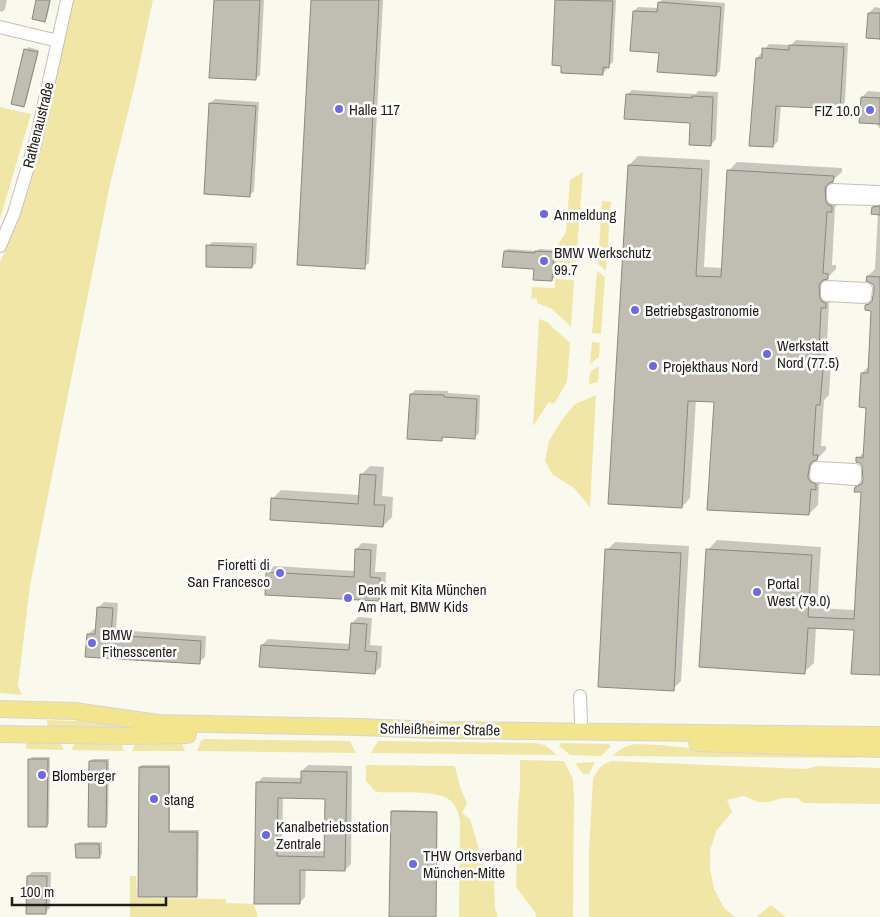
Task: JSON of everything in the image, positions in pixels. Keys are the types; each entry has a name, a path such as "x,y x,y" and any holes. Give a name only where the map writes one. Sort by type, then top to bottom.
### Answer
{"main road":[{"name":"Schleißheimer Straße","path":"0,709 74,711 158,723 188,725 361,727 432,730 880,734"},
{"name":"Schleißheimer Straße","path":"0,734 370,736 880,749"}],"street":[{"name":"Rathenaustraße","path":"0,246 24,185 36,140 67,0"},
{"path":"0,27 58,42"},
{"path":"580,696 581,722"}],"shaded area":[{"path":"73,0 153,0 135,84 110,184 30,586 18,686 22,695 0,693 0,262 16,227 29,188 48,118"},
{"path":"0,107 31,114 0,219"},
{"path":"583,172 575,273 555,272 556,248 566,232 570,180"},
{"path":"602,201 611,202 606,271 598,264"},
{"path":"597,271 605,277 601,334 592,333"},
{"path":"555,279 574,280 571,327 552,309 537,303 537,299 531,298 532,287 555,288"},
{"path":"539,319 547,322 570,343 567,382 554,404 549,402 533,426"},
{"path":"592,342 600,343 599,357 590,364"},
{"path":"599,366 598,382 589,384 590,372"},
{"path":"596,395 590,507 574,488 552,474 545,461 549,441 561,421 575,404"},
{"path":"91,719 117,725 118,728 48,730 47,720 76,721"},
{"path":"205,739 350,741 356,753 197,751 201,741"},
{"path":"26,741 59,741 64,750 26,749"},
{"path":"77,741 121,742 124,751 71,750"},
{"path":"181,741 185,751 132,751 136,742"},
{"path":"378,741 535,743 545,745 557,755 371,753"},
{"path":"561,743 609,744 611,746 601,756 570,755 559,746"},
{"path":"630,745 716,751 855,754 855,758 613,756"},
{"path":"520,760 564,761 573,779 573,917 536,917 535,912 516,887"},
{"path":"612,761 807,769 817,766 880,768 880,804 803,803 798,798 782,798 769,802 758,802 744,796 727,800 732,812 716,831 710,851 710,869 714,889 724,908 735,917 589,917 589,851 593,779 600,767"},
{"path":"595,762 589,774 583,774 575,763"},
{"path":"366,765 455,766 460,787 467,803 462,813 470,819 484,866 494,878 495,908 498,917 459,917 460,821 458,811 452,802 441,795 413,792 376,792 366,781"},
{"path":"130,876 136,876 137,898 226,899 226,903 254,904 258,917 130,917"},
{"path":"771,905 786,917 756,917"}],"building":[{"path":"36,0 50,0 45,22 32,19"},
{"path":"214,0 260,0 256,80 209,78"},
{"name":"Halle 117","path":"311,0 379,0 365,269 297,265"},
{"path":"555,0 613,1 609,68 603,67 603,75 561,73 561,66 552,65"},
{"path":"658,2 721,7 716,76 657,72 659,53 630,51 633,11 657,12"},
{"path":"868,13 880,13 880,39 866,38"},
{"path":"789,45 844,47 840,109 776,106 773,147 749,146 756,58 762,58 762,48 789,50"},
{"path":"24,49 38,52 24,107 11,104"},
{"path":"626,94 692,98 692,96 713,97 711,146 689,145 690,123 624,119"},
{"name":"FIZ 10.0","path":"861,97 880,98 880,124 859,123"},
{"path":"209,103 256,106 250,197 204,194"},
{"path":"628,165 702,169 696,276 721,277 727,170 834,176 833,182 826,186 825,190 826,202 832,206 832,212 827,212 823,273 828,274 828,279 823,280 819,287 820,298 822,302 826,303 826,308 821,308 818,370 823,370 820,405 816,405 813,455 818,455 817,460 810,464 808,475 808,479 816,484 816,490 811,489 809,515 707,510 714,402 688,401 682,508 608,504"},
{"path":"880,206 880,215 871,214 872,207"},
{"path":"206,245 253,247 252,268 206,267"},
{"path":"504,251 554,252 552,281 533,280 534,269 502,267"},
{"name":"Portal West (79.0)","path":"867,276 880,277 880,675 851,674 854,630 808,628 805,674 699,667 706,549 812,555 808,617 854,619 861,492 854,492 855,487 862,484 863,479 862,466 856,462 856,457 863,458 866,408 859,407 861,373 868,373 871,311 865,310 865,305 872,301 874,290 874,286 866,281"},
{"path":"410,394 444,395 444,397 477,399 475,439 442,437 442,441 407,439"},
{"path":"360,474 376,475 374,505 385,505 383,527 270,520 271,498 358,504"},
{"name":"Fioretti di San Francesco","path":"355,549 371,550 370,577 380,578 379,601 265,595 266,572 354,577"},
{"path":"605,549 681,553 674,691 598,687"},
{"path":"97,607 113,608 111,635 201,641 200,664 85,657 87,634 95,634"},
{"path":"351,623 367,624 365,651 377,652 375,674 259,667 261,645 349,650"},
{"path":"28,759 48,759 47,827 28,827"},
{"path":"89,761 107,761 106,827 88,827"},
{"name":"stang","path":"139,767 169,767 169,832 197,832 197,897 138,897"},
{"name":"Kanalbetriebsstation Zentrale","path":"301,771 347,772 345,871 300,870 300,904 254,904 256,782 301,783","holes":["278,798 325,799 324,857 277,856"]},
{"name":"THW Ortsverband München-Mitte","path":"391,811 437,812 436,917 389,917"},
{"path":"75,844 99,844 100,858 76,858"},
{"path":"27,876 47,876 46,914 26,914"}],"place":[{"name":"Halle 117","path":"339,109"},
{"name":"FIZ 10.0","path":"870,110"},
{"name":"Anmeldung","path":"544,214"},
{"name":"BMW Werkschutz 99.7","path":"544,261"},
{"name":"Betriebsgastronomie","path":"635,310"},
{"name":"Werkstatt Nord (77.5)","path":"767,354"},
{"name":"Projekthaus Nord","path":"653,366"},
{"name":"Fioretti di San Francesco","path":"280,573"},
{"name":"Portal West (79.0)","path":"757,592"},
{"name":"Denk mit Kita München Am Hart, BMW Kids","path":"348,598"},
{"name":"BMW Fitnesscenter","path":"92,643"},
{"name":"Blomberger","path":"42,775"},
{"name":"stang","path":"154,799"},
{"name":"Kanalbetriebsstation Zentrale","path":"266,835"},
{"name":"THW Ortsverband München-Mitte","path":"413,864"}]}
